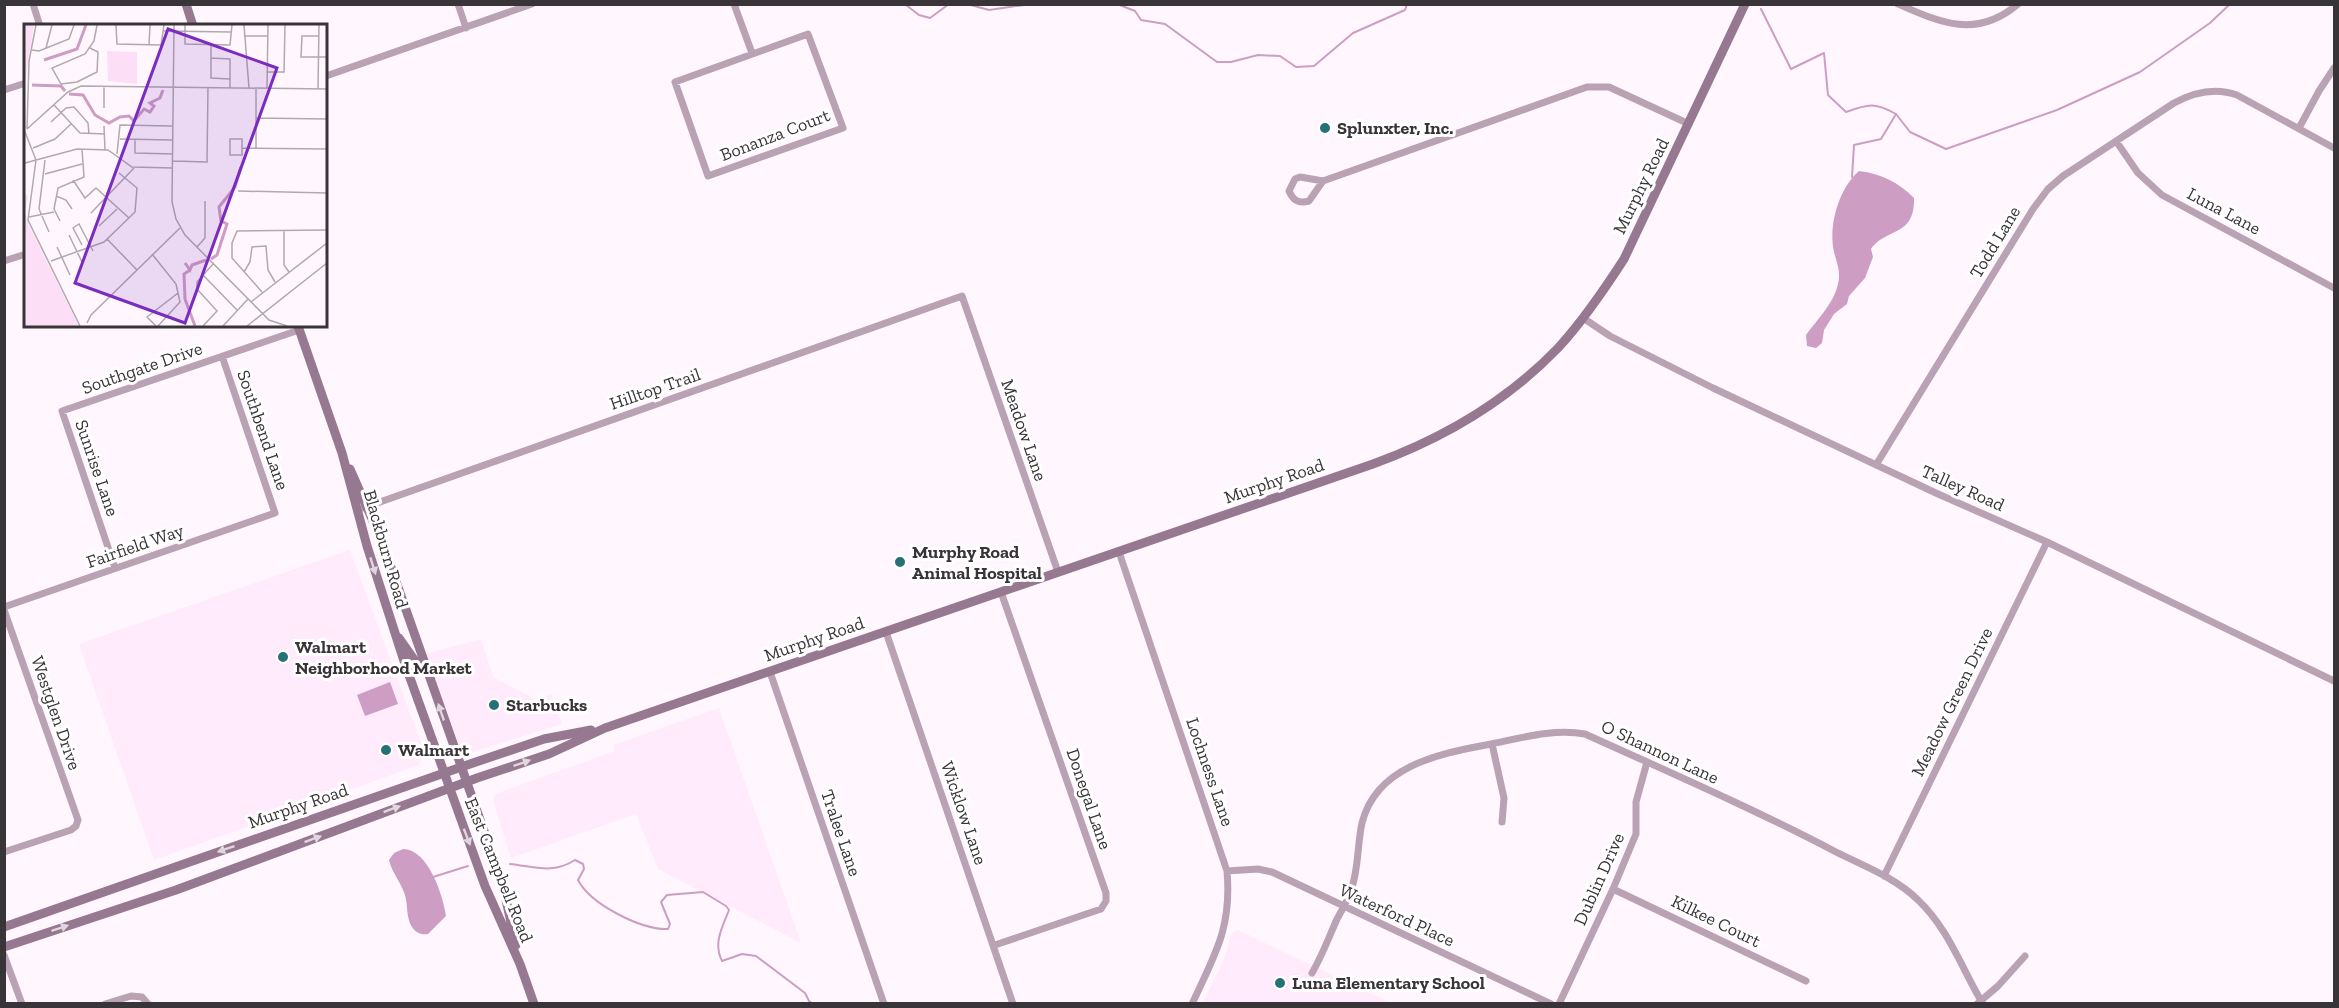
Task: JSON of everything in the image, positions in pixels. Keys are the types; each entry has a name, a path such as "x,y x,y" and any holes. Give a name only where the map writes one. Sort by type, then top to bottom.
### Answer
{"main road":[{"path":"186,4 193,24"},
{"name":"Murphy Road","path":"4,947 176,890 466,782 549,754 605,728 1394,457 1442,435 1479,413 1558,348 1583,318 1624,260 1745,4"},
{"name":"Blackburn Road","path":"298,328 342,453 379,587 448,789"},
{"name":"Blackburn Road","path":"342,453 368,506 466,782"},
{"path":"379,587 396,582"},
{"path":"392,625 415,663 420,666 425,665"},
{"name":"Murphy Road","path":"4,927 544,739 605,728"},
{"name":"East Campbell Road","path":"466,782 502,882 520,964"},
{"name":"East Campbell Road","path":"448,789 485,886 520,964 534,1004"},
{"path":"281,830 288,848"}],"street":[{"path":"33,4 39,24"},
{"path":"458,4 466,28"},
{"path":"327,76 532,4"},
{"path":"734,4 752,53"},
{"path":"1898,4 1946,23 1966,26 2007,14 2018,4"},
{"name":"Bonanza Court","path":"808,34 843,128 708,176 675,82 752,53 808,34"},
{"path":"2334,68 2311,104 2299,129 2334,148"},
{"path":"4,90 24,84"},
{"path":"1323,181 1309,201 1299,202 1293,199 1289,191 1295,179 1300,177 1323,181 1587,87 1609,87 1689,124"},
{"name":"Todd Lane","path":"1876,465 2041,198 2063,176 2174,103 2198,93 2223,91 2237,95 2299,129"},
{"name":"Luna Lane","path":"2116,141 2138,173 2162,195 2334,288"},
{"path":"4,261 24,255"},
{"name":"Hilltop Trail","path":"357,510 962,296"},
{"name":"Meadow Lane","path":"962,296 1058,572"},
{"name":"Talley Road","path":"1583,318 1610,336 1672,368 1876,465 2047,542 2334,681"},
{"name":"Southgate Drive","path":"62,411 298,328"},
{"name":"Southbend Lane","path":"222,356 275,513"},
{"name":"Sunrise Lane","path":"62,411 115,568"},
{"name":"Fairfield Way","path":"4,609 275,513"},
{"name":"Meadow Green Drive","path":"1884,876 2047,542"},
{"name":"Lochness Lane","path":"1119,552 1227,871 1229,891 1225,928 1192,1004"},
{"name":"Donegal Lane","path":"994,945 1101,909 1106,901 1106,893 1001,592"},
{"name":"Westglen Drive","path":"4,609 78,820 76,826 4,852"},
{"name":"Wicklow Lane","path":"886,632 1013,1004"},
{"name":"Tralee Lane","path":"770,672 884,1004"},
{"name":"O Shannon Lane","path":"1312,973 1351,891 1357,866 1362,823 1368,808 1382,786 1401,770 1430,758 1541,734 1577,733 1585,734 1647,762 1814,840 1884,876 1917,898 1935,918 1981,1002"},
{"path":"1492,744 1504,798 1502,822"},
{"name":"Dublin Drive","path":"1559,1004 1636,834 1636,802 1647,762"},
{"name":"Waterford Place","path":"1227,871 1258,869 1272,872 1551,1004"},
{"name":"Kilkee Court","path":"1613,889 1806,981"},
{"path":"4,955 22,1004"},
{"path":"1981,1002 2025,956"},
{"path":"105,1004 131,996 142,997 148,1004"}],"shaded area":[{"path":"1859,171 1875,174 1902,187 1914,198 1913,210 1905,225 1877,242 1871,249 1873,257 1865,278 1849,296 1847,304 1834,314 1824,330 1822,343 1816,348 1807,346 1806,335 1825,311 1836,291 1839,275 1833,242 1834,219 1846,187"},
{"path":"350,550 424,751 419,765 154,860 79,644"},
{"path":"481,639 493,677 536,700 551,694 562,724 463,755 425,654"},
{"path":"390,682 398,704 365,716 357,695"},
{"path":"719,708 801,943 658,869 636,814 511,858 493,800 495,794 615,751 613,745"},
{"path":"403,849 412,851 427,865 442,897 446,916 428,934 417,932 410,923 405,895 389,860 394,853"},
{"name":"Luna Elementary School","path":"1238,930 1391,1003 1202,1004 1223,962 1232,933"}],"waterway":[{"path":"906,5 919,15 930,18 949,4"},
{"path":"967,4 989,10 1031,4"},
{"path":"1117,4 1135,11 1141,20 1165,24 1217,62 1231,62 1258,55 1280,56 1296,67 1314,66 1353,33 1405,10 1407,4"},
{"path":"1896,114 1910,132 1946,149 2057,110 2140,72 2210,23 2230,4"},
{"path":"1761,9 1791,69 1824,53 1828,95 1846,112 1860,107 1877,106 1896,114 1881,139 1854,145 1852,177"},
{"path":"510,864 552,868 575,860 583,864 584,869 578,880 594,898 605,907 632,921 657,928 668,929 670,924 661,902 667,895 703,892 729,910 718,942 722,961 742,954 756,956 805,993 813,1004"},
{"path":"433,877 468,866"},
{"path":"830,1004 839,1004"}],"place":[{"name":"Splunxter, Inc.","path":"1325,128"},
{"name":"Murphy Road Animal Hospital","path":"900,562"},
{"name":"Walmart Neighborhood Market","path":"283,657"},
{"name":"Starbucks","path":"494,705"},
{"name":"Walmart","path":"386,750"},
{"name":"Luna Elementary School","path":"1280,983"}]}
